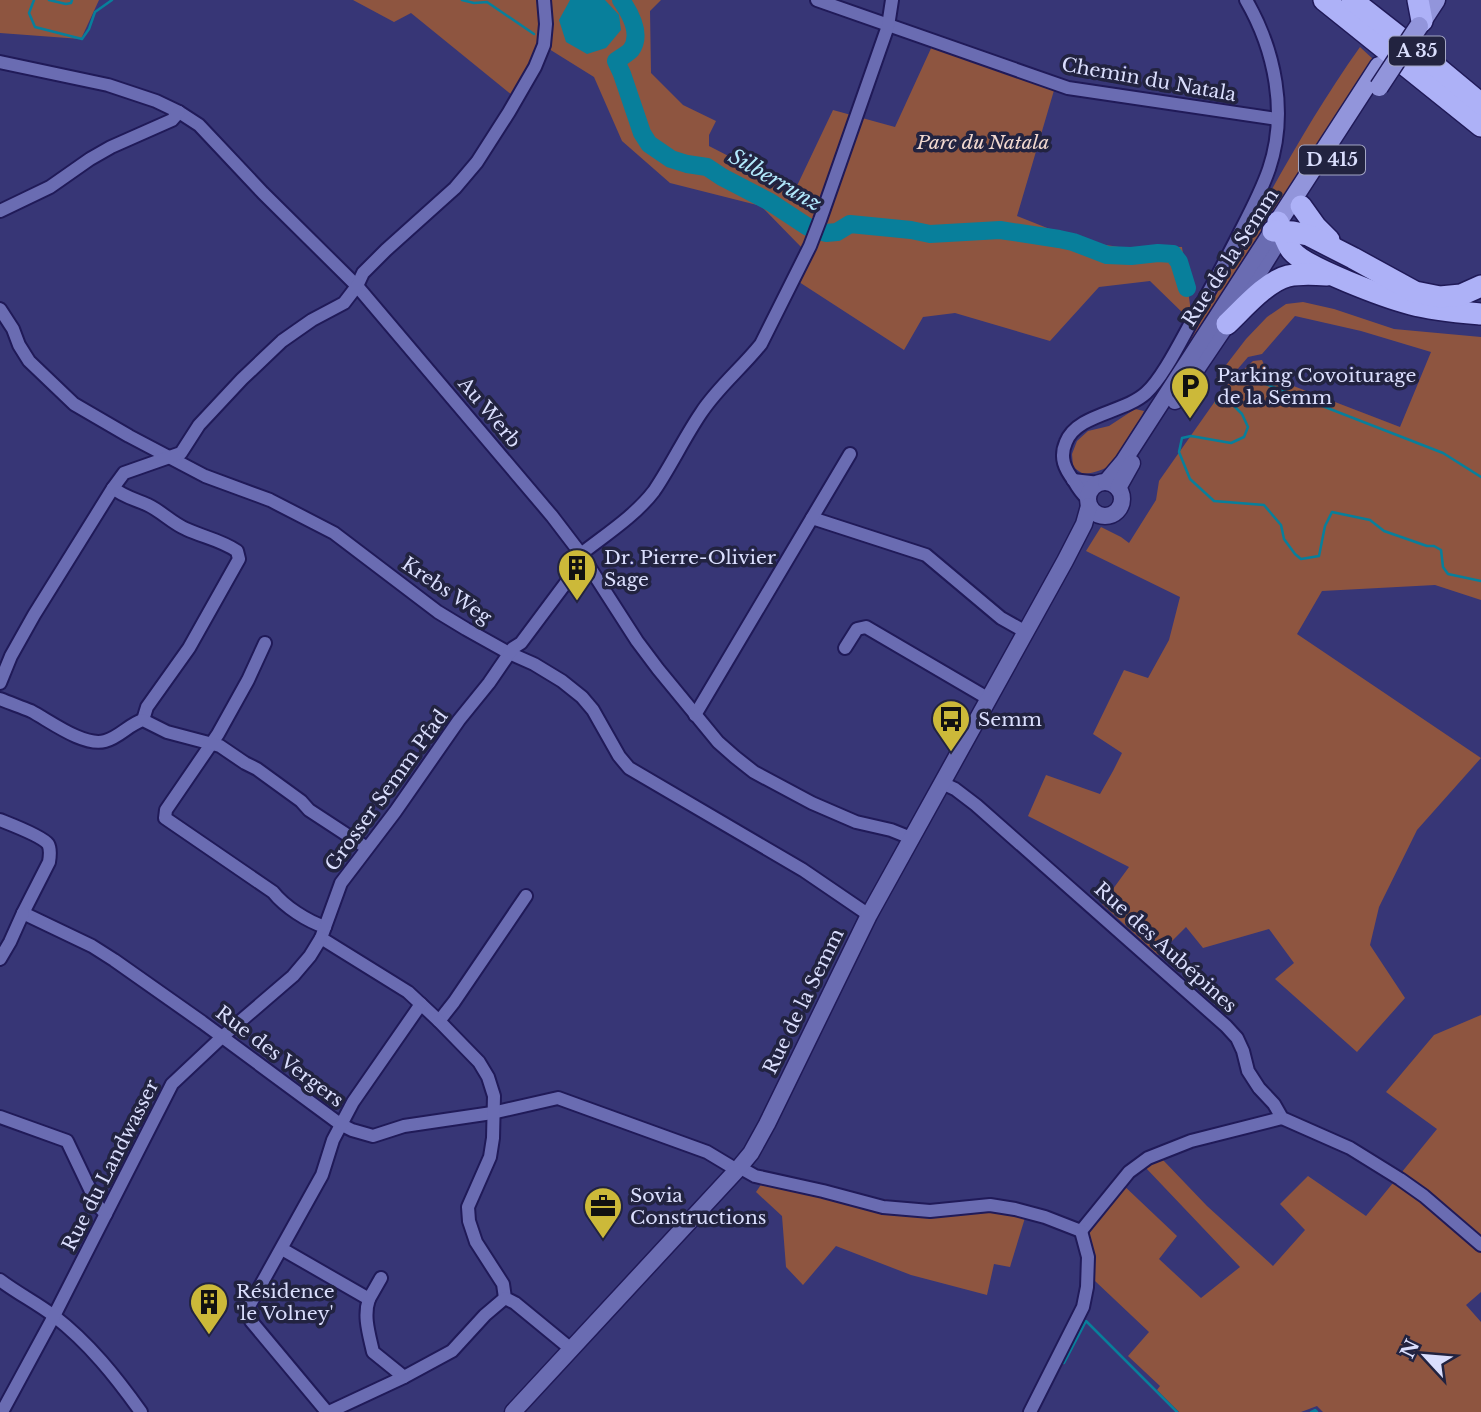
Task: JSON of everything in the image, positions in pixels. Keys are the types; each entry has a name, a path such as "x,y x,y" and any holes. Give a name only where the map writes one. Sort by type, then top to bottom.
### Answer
{"highway":[{"name":"A 35","path":"1324,0 1383,59 1481,126"},
{"name":"A 35","path":"1352,0 1481,104"},
{"path":"1383,59 1404,73 1451,114 1481,145"},
{"path":"1301,206 1316,227 1353,258"},
{"path":"1278,229 1308,235 1415,292 1440,297 1461,295 1481,286"},
{"path":"1278,229 1292,251 1310,265 1336,276 1411,304 1481,314"},
{"path":"1227,324 1270,283 1286,276 1307,273 1336,276"}],"main road":[{"name":"Rue de la Semm","path":"1108,484 1278,229 1383,59 1421,10"},
{"name":"Rue de la Semm","path":"1108,484 1132,464 1227,324 1278,229 1301,206 1380,87 1421,10"},
{"path":"1108,484 1122,498 1120,508 1113,515 1092,507 1091,488 1108,484"},
{"name":"Rue de la Semm","path":"513,1412 751,1153 869,915 1065,561 1088,530 1092,507"}],"street":[{"path":"0,683 11,656 34,615 124,473 181,453 199,425 218,403 282,341 312,320 344,303 363,273 455,188 477,163 535,67 544,45 544,0"},
{"name":"Chemin du Natala","path":"817,0 1068,88 1277,119"},
{"name":"Grosser Semm Pfad","path":"323,932 341,883 459,720 513,648 521,643 583,557 653,492 701,412 761,344 820,220 888,26 892,0"},
{"path":"1092,507 1065,470 1065,443 1078,426 1145,393 1161,374 1207,296 1257,199 1270,166 1275,141 1277,95 1270,55 1246,0"},
{"name":"Au Werb","path":"0,62 108,85 156,101 199,125 357,286 552,516 583,557 636,641 718,741 754,772 812,803 856,822 911,838"},
{"path":"0,211 50,187 111,147 172,120 179,112"},
{"name":"Krebs Weg","path":"0,309 29,361 74,404 205,477 270,500 334,533 438,612 562,681 593,710 629,768 803,870 869,915"},
{"path":"695,715 850,454"},
{"path":"1073,480 1108,484"},
{"path":"113,488 121,495 149,506 185,529 229,546 237,551 239,559 183,657 147,707 143,720"},
{"path":"812,518 926,555 1001,618 1026,632"},
{"path":"845,648 857,629 866,627 989,699"},
{"path":"265,643 248,680 212,743 166,810 165,818 273,892 279,900 408,992 479,1062 488,1077 494,1096 493,1138 490,1157 468,1207 469,1221 476,1242 503,1284 505,1298"},
{"path":"0,699 94,743 117,736 143,720 167,732 212,743 257,769 301,801 309,810 367,848"},
{"name":"Rue des Aubépines","path":"942,783 976,805 1226,1026 1237,1038 1248,1070 1282,1118 1350,1148 1401,1179 1481,1245"},
{"path":"0,820 40,838 48,845 51,853 0,959"},
{"path":"439,1021 526,896"},
{"name":"Rue des Vergers","path":"23,913 92,946 136,975 340,1124 352,1130 373,1136 404,1126 492,1113 558,1098 707,1152 755,1176 883,1207 930,1211 990,1205 1015,1209 1081,1231"},
{"name":"Rue du Landwasser","path":"2,1412 54,1316 169,1089 222,1037 293,976 310,956 323,932"},
{"path":"421,1004 340,1124 323,1172 248,1308 251,1321 328,1412 452,1352 485,1315 505,1298"},
{"path":"0,1117 67,1141 98,1206 106,1214"},
{"path":"1030,1412 1083,1307 1088,1257 1081,1231 1129,1172 1148,1158 1191,1141 1282,1118"},
{"path":"282,1249 369,1299"},
{"path":"381,1278 366,1309 373,1352 404,1377"},
{"path":"0,1280 54,1316 96,1355 141,1412"},
{"path":"505,1298 515,1303 571,1349"}],"green space":[{"path":"0,0 99,0 81,39 0,33"},
{"name":"Parc du Natala","path":"353,0 661,0 650,11 651,73 683,105 716,121 709,135 709,146 795,190 833,110 895,127 933,44 1055,87 1017,216 1080,241 1119,247 1182,247 1191,312 1187,317 1150,281 1099,287 1050,341 955,313 923,317 904,350 796,280 802,248 761,206 670,183 622,141 594,77 541,44 512,95 411,13 394,22"},
{"path":"1360,47 1374,60 1190,344 1188,342 1291,155"},
{"path":"1303,302 1334,309 1394,329 1481,337 1481,600 1435,585 1322,591 1297,634 1481,758 1417,830 1379,907 1370,945 1405,998 1357,1052 1275,979 1294,963 1269,929 1203,948 1186,927 1158,955 1102,904 1129,867 1028,816 1046,775 1100,794 1122,753 1093,734 1124,670 1148,678 1169,640 1180,597 1086,551 1101,527 1129,543 1156,500 1159,481 1225,387 1253,361 1262,360 1268,374 1283,382 1400,427 1431,352 1361,331 1295,316 1262,354 1248,357 1224,385 1216,378 1267,317 1286,304"},
{"path":"1135,409 1144,411 1116,461 1103,469 1083,474 1073,467 1072,454 1077,441 1088,431 1109,426"},
{"path":"1481,1015 1481,1292 1466,1305 1481,1322 1481,1412 1323,1412 1317,1406 1301,1412 1179,1412 1157,1390 1160,1386 1128,1356 1149,1332 1095,1281 1085,1229 1120,1182 1177,1236 1159,1259 1201,1298 1240,1267 1145,1167 1163,1160 1207,1206 1273,1266 1305,1230 1280,1204 1308,1176 1366,1216 1437,1129 1386,1092 1434,1035"},
{"path":"769,1173 860,1197 928,1204 1006,1203 1028,1208 1010,1267 994,1264 987,1295 911,1275 836,1246 803,1285 786,1267 782,1216 756,1192"}],"water":[{"path":"570,0 605,0 619,15 621,30 606,48 587,54 566,42 559,20"}],"waterway":[{"path":"34,0 29,13 35,27 82,39 95,12 112,0"},
{"path":"49,0 66,4 72,0"},
{"path":"462,0 487,2 534,34"},
{"name":"Silberrunz","path":"621,0 631,18 635,38 631,50 616,61 642,133 649,144 671,159 707,167 808,227 826,233 837,232 850,224 930,234 1000,230 1073,242 1107,255 1173,254 1179,262 1187,288"},
{"path":"1240,374 1443,453 1481,477"},
{"path":"1216,403 1231,403 1242,414 1248,427 1244,437 1231,443 1191,436 1182,438 1179,452 1190,479 1214,501 1264,505 1281,525 1284,539 1301,559 1319,556 1325,526 1332,512 1370,520 1384,531 1434,546 1441,550 1443,567 1448,574 1481,581"},
{"path":"1060,1362 1064,1363 1086,1321 1177,1412"},
{"path":"1311,1412 1317,1412"}],"place":[{"name":"Parking Covoiturage de la Semm","path":"1190,420"},
{"name":"Dr. Pierre-Olivier Sage","path":"577,602"},
{"name":"Semm","path":"951,753"},
{"name":"Sovia Constructions","path":"603,1240"},
{"name":"Résidence 'le Volney'","path":"209,1336"}]}
